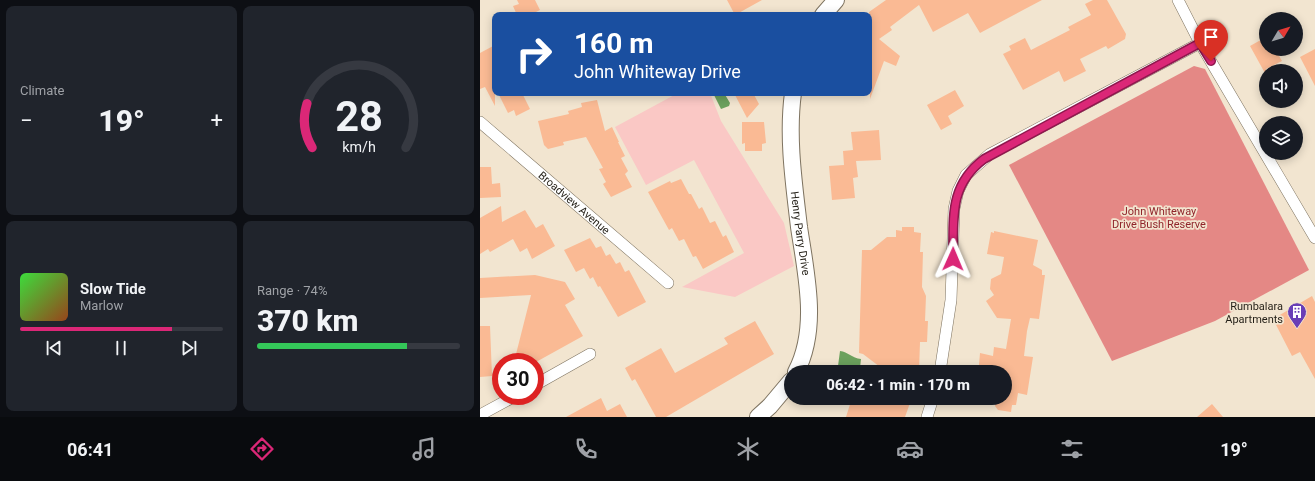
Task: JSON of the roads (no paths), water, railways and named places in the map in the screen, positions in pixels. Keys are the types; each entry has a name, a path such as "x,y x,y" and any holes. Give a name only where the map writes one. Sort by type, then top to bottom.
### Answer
{"main road":[{"path":"826,12 836,0"},
{"name":"Henry Parry Drive","path":"793,96 791,113 793,170 809,301 807,337 798,365"},
{"path":"758,417 770,406 784,389"}],"street":[{"path":"1178,0 1200,43 1315,238"},
{"path":"941,365 951,300 954,209 958,191 966,175 990,154 1200,43"},
{"name":"Broadview Avenue","path":"480,122 668,283"},
{"path":"544,380 590,354"},
{"path":"480,415 498,405"},
{"path":"927,417 931,405"}],"place":[{"name":"Rumbalara Apartments","path":"1297,329"}],"park label":[{"name":"John Whiteway Drive Bush Reserve","path":"1159,217"}]}
